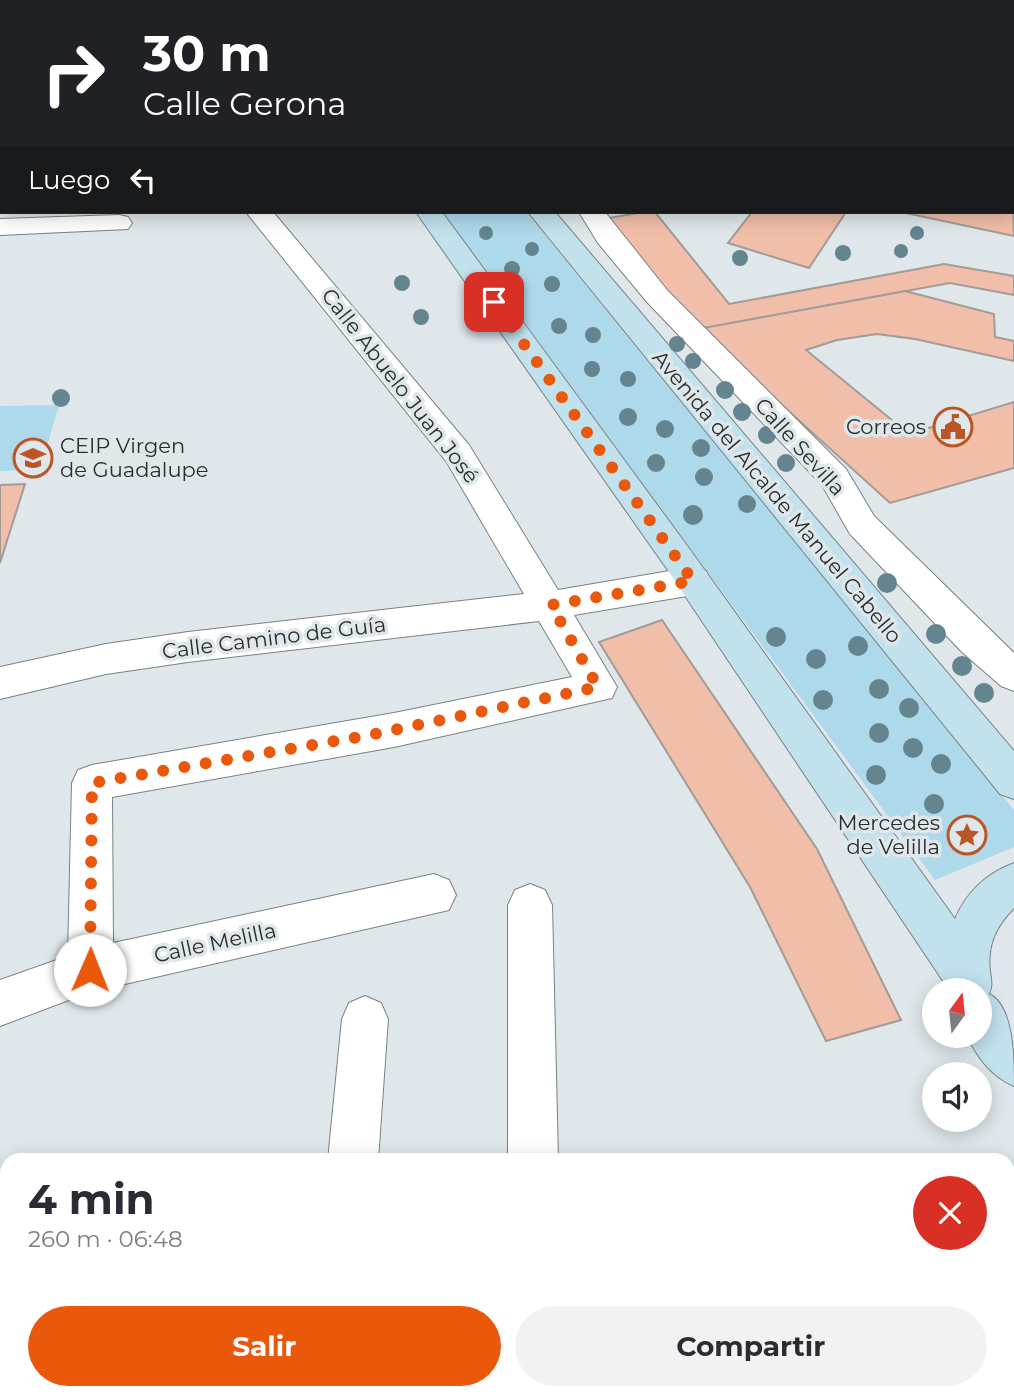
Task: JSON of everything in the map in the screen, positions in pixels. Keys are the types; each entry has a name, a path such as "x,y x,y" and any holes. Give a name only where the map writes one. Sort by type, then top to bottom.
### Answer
{"main road":[{"path":"430,214 693,581 963,978"},
{"name":"Avenida del Alcalde Manuel Cabello","path":"543,214 1014,781"},
{"path":"972,978 970,937 984,905 1014,883"},
{"path":"992,1036 1014,1062"}],"street":[{"name":"Calle Abuelo Juan José","path":"90,970 92,783 381,733 598,687 458,453 261,214"},
{"name":"Calle Sevilla","path":"593,214 608,237 657,296 834,477 862,525 975,641 1014,675"},
{"path":"0,227 119,223"},
{"name":"Calle Camino de Guía","path":"0,683 106,659 551,605 693,581"},
{"name":"Calle Melilla","path":"0,1003 90,970 434,895"},
{"path":"530,905 533,1153"},
{"path":"354,1153 365,1019"}],"shaded area":[{"path":"443,214 528,214 1014,810 1014,847 935,880"},
{"path":"59,405 40,470 0,471 0,406"}],"building":[{"path":"632,214 657,214 729,304 944,264 1014,276 1014,295 950,283 698,329 604,219"},
{"path":"750,214 845,214 809,268 728,243"},
{"path":"910,214 1013,214 1014,236"},
{"path":"905,291 994,314 995,337 1014,341 1014,361 915,339 877,334 837,340 806,350 909,434 1014,402 1014,468 890,503 698,329"},
{"path":"25,484 0,563 0,485"},
{"path":"662,620 817,849 901,1020 826,1041 750,887 599,642"}],"place":[{"name":"Correos","path":"953,427"},
{"name":"CEIP Virgen de Guadalupe","path":"33,458"},
{"name":"Mercedes de Velilla","path":"967,835"}],"route":[{"path":"90,970 92,783 370,735 598,687 551,605 693,581 494,302"}]}
